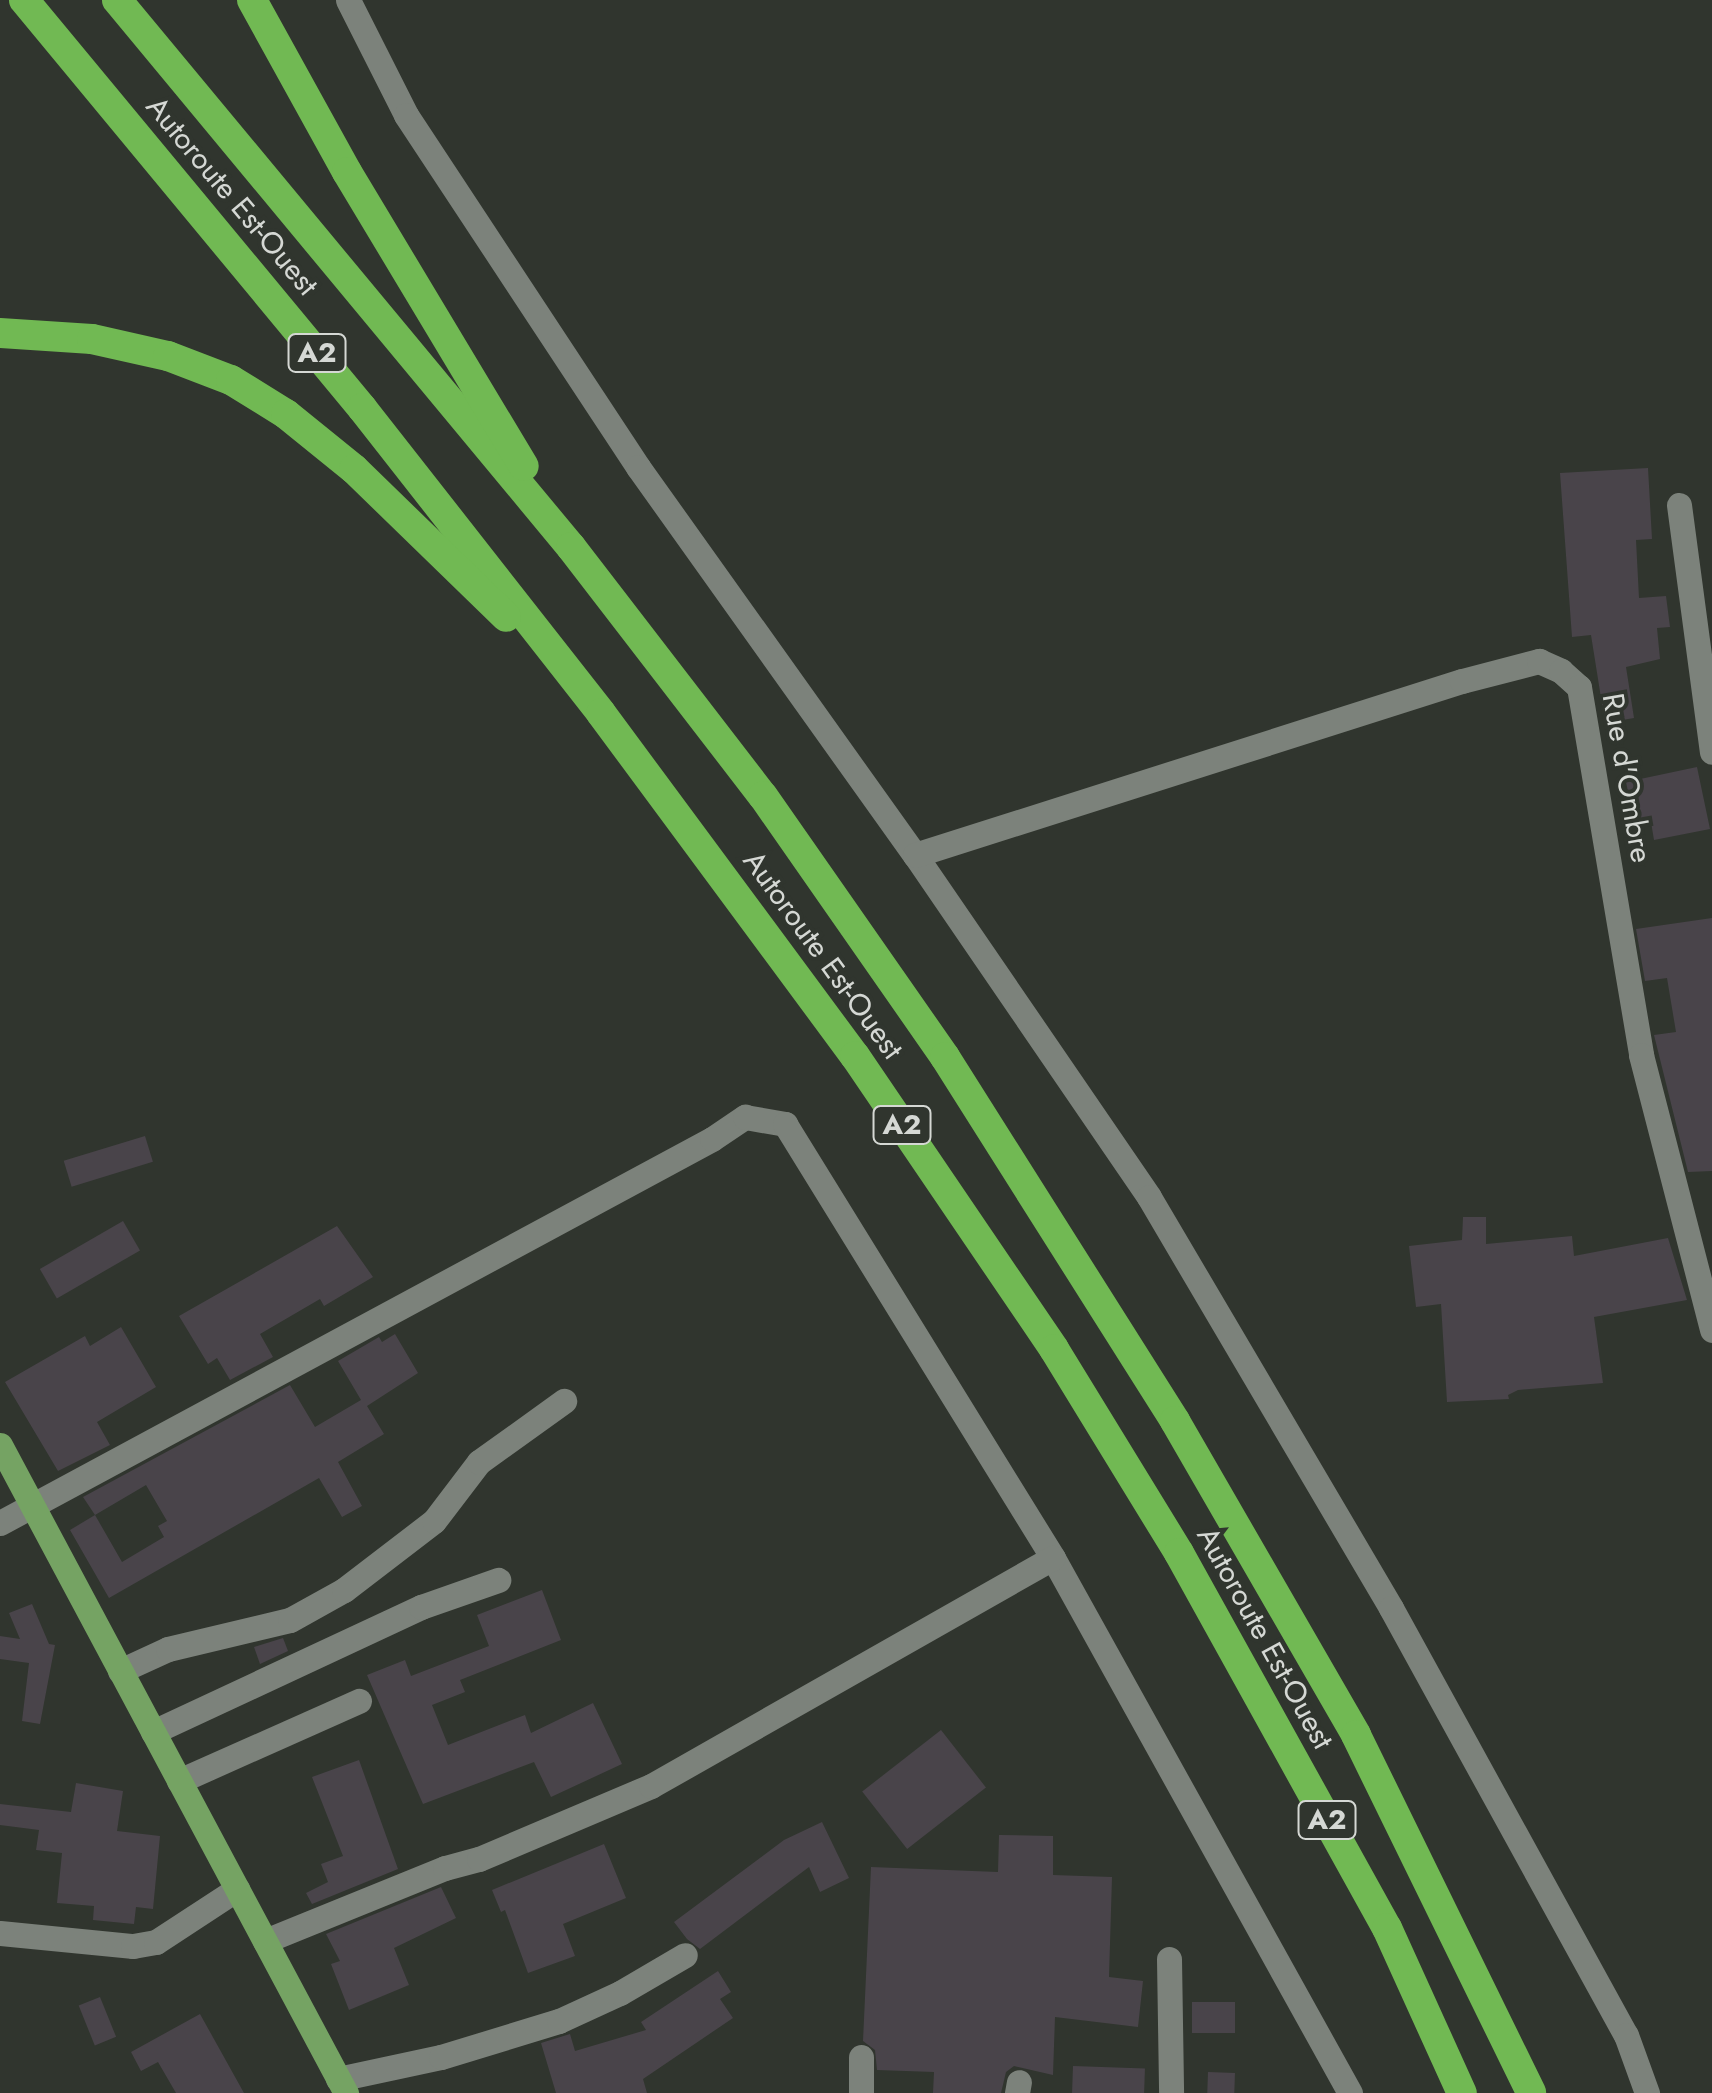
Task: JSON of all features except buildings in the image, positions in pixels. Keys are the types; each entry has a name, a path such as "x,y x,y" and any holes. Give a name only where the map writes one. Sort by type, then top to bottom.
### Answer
{"highway":[{"name":"Autoroute Est-Ouest","path":"24,0 362,408 601,713 855,1056 1054,1350 1178,1553 1387,1928 1462,2093"},
{"name":"Autoroute Est-Ouest","path":"117,0 571,546 857,927 1051,1219 1356,1735 1531,2093"},
{"path":"252,0 347,172 571,546"},
{"path":"0,333 92,338 168,356 231,380 286,414 390,503 601,713"}],"main road":[{"path":"0,1445 342,2086"}],"street":[{"path":"348,0 406,115 628,451 915,855 1149,1197 1392,1608 1626,2035 1647,2093"},
{"path":"1679,506 1712,752"},
{"name":"Rue d'Ombre","path":"915,855 1462,681 1540,661 1561,671 1579,687 1641,1055 1712,1330"},
{"path":"0,1522 712,1139 745,1117 785,1124 1053,1558 1350,2093"},
{"path":"120,1671 168,1649 290,1620 344,1590 434,1521 479,1462 564,1401"},
{"path":"264,1941 446,1868 479,1859 651,1786 1053,1558"},
{"path":"153,1732 421,1606 498,1580"},
{"path":"180,1781 359,1701"},
{"path":"0,1933 133,1946 156,1942 237,1889"},
{"path":"342,2086 559,2021 620,1993 685,1955"},
{"path":"1169,1959 1170,2093"},
{"path":"861,2057 862,2093"}]}
